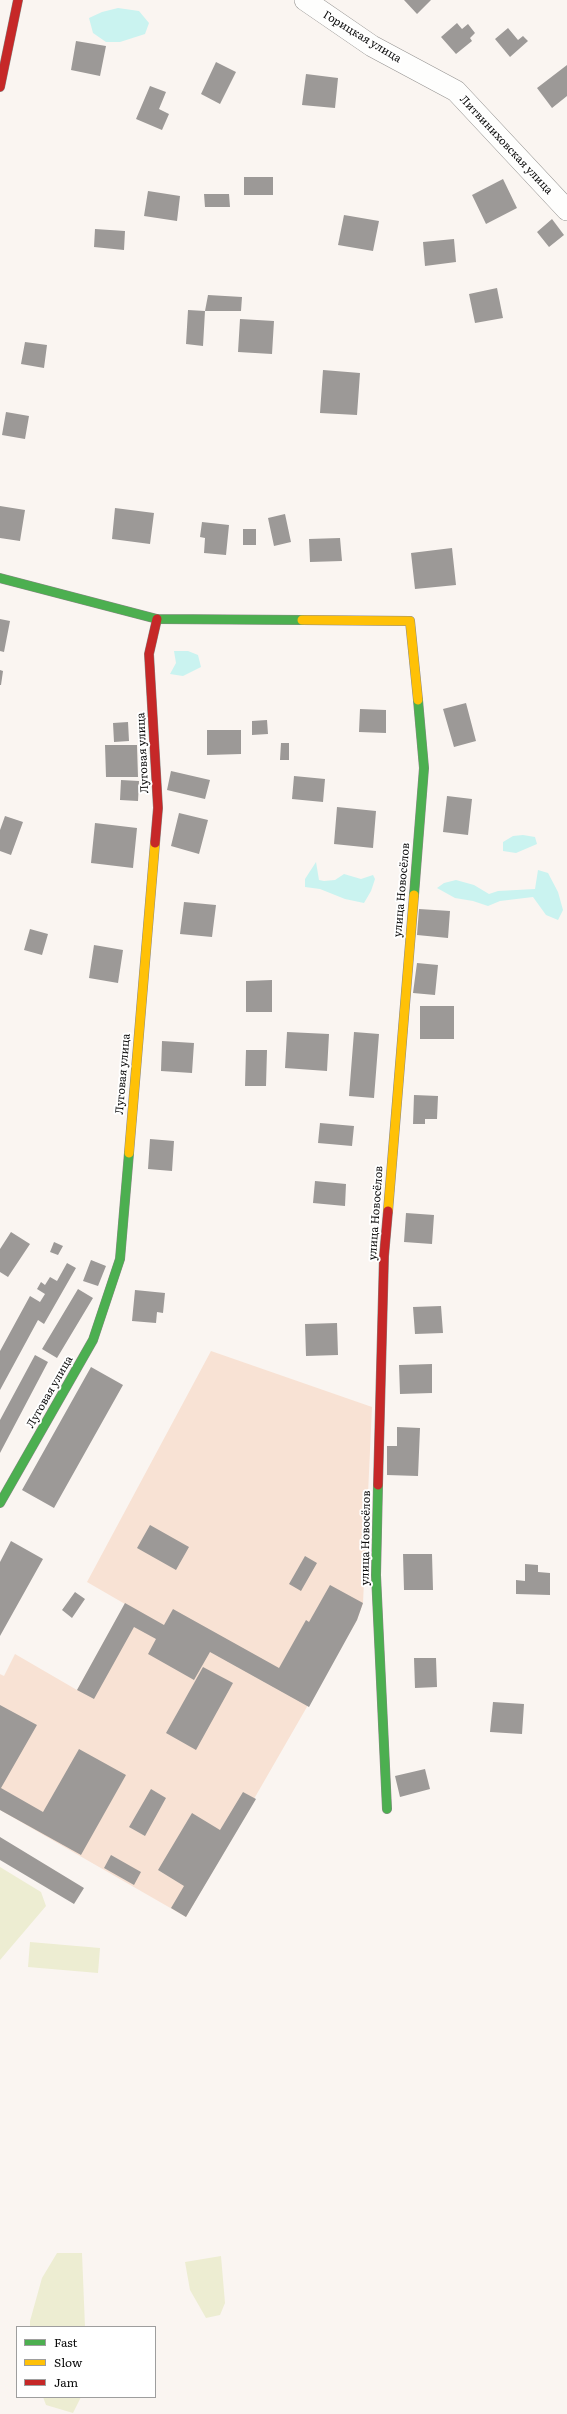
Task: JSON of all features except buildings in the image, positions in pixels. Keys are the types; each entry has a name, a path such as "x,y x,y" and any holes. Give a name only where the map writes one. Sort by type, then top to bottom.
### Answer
{"street":[{"path":"0,87 18,0"},
{"name":"Горицкая улица","path":"306,0 372,46 443,83"},
{"name":"Литвиниховская улица","path":"443,83 456,91 567,210"},
{"path":"0,578 157,619"},
{"name":"улица Новосёлов","path":"157,619 410,621 424,768 384,1256 376,1575 387,1809"},
{"name":"Луговая улица","path":"0,1503 93,1340 120,1259 158,808 149,654 157,619"}],"green space":[{"path":"0,1867 41,1892 46,1906 0,1960"},
{"path":"30,1942 100,1948 98,1973 28,1967"},
{"path":"57,2253 82,2253 85,2326 30,2326 30,2321 42,2278"},
{"path":"221,2256 225,2303 220,2315 206,2318 190,2290 185,2262"},
{"path":"43,2398 80,2398 73,2413 46,2405"}],"sand":[{"path":"211,1351 372,1407 363,1603 357,1620 186,1917 0,1810 0,1674 4,1676 15,1654 77,1690 125,1604 87,1582"}],"water":[{"path":"118,8 139,11 149,23 145,34 120,42 106,42 93,33 89,18 102,12"},
{"path":"174,651 188,651 198,655 201,667 183,676 170,674 176,663"},
{"path":"523,835 535,837 537,844 516,853 503,851 503,842 513,836"},
{"path":"316,862 319,880 335,880 344,874 361,879 373,875 375,879 371,891 364,903 345,899 320,889 305,887 305,879"},
{"path":"538,870 548,873 558,892 563,910 558,920 546,915 533,897 500,901 488,906 473,901 455,898 437,888 444,883 456,880 474,885 489,894 498,891 535,889"}],"traffic: fast":[{"path":"0,578 157,619 302,620"},
{"path":"414,895 424,768 418,700"},
{"path":"0,1503 93,1340 120,1259 129,1153"},
{"path":"378,1485 376,1575 387,1809"}],"traffic: slow":[{"path":"302,620 410,621 418,700"},
{"path":"129,1153 155,843"},
{"path":"388,1211 414,895"}],"traffic: jam":[{"path":"0,87 18,0"},
{"path":"155,843 158,808 149,654 157,619"},
{"path":"378,1485 384,1256 388,1211"}]}
